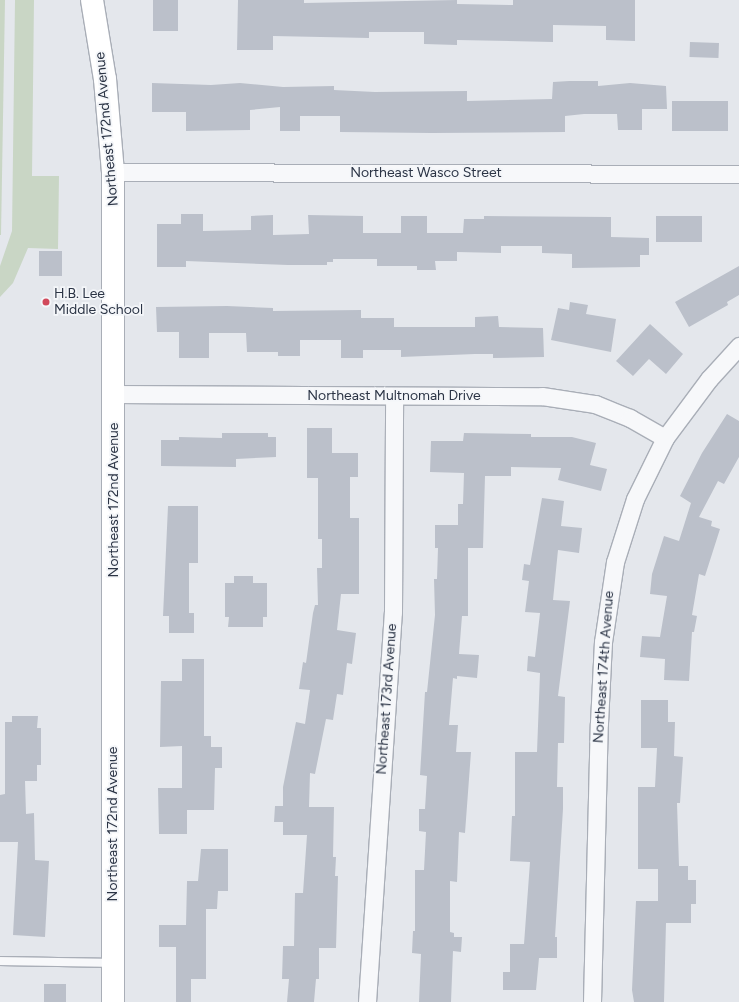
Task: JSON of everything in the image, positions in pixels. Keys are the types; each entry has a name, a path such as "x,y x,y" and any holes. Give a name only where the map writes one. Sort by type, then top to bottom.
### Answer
{"street":[{"name":"Northeast 172nd Avenue","path":"92,0 105,79 113,172 113,1002"},
{"name":"Northeast Wasco Street","path":"113,172 739,174"},
{"name":"Northeast 174th Avenue","path":"592,1002 599,723 608,596 625,527 665,438 709,378 739,346"},
{"name":"Northeast Multnomah Drive","path":"114,394 570,398 602,406 630,418 665,438"},
{"name":"Northeast 173rd Avenue","path":"367,1002 393,612 394,396"}],"lane":[{"path":"0,961 113,963"}],"green space":[{"path":"0,0 5,0 1,235 0,235"},
{"path":"15,0 34,0 32,176 59,176 58,249 28,248 13,283 0,297 0,266 12,231"}],"building":[{"path":"153,0 178,0 178,31 153,31"},
{"path":"238,0 304,0 304,3 457,0 457,4 513,5 513,0 635,0 635,41 606,40 606,26 553,25 553,42 457,40 457,45 424,44 424,32 369,32 369,38 273,36 273,50 237,50"},
{"path":"690,42 719,43 718,58 689,57"},
{"path":"598,81 598,86 630,83 666,86 667,109 642,109 642,130 618,130 617,114 584,114 565,116 565,132 431,133 340,132 340,116 300,116 300,131 280,131 280,107 250,110 250,130 186,131 186,112 152,112 152,83 211,85 240,83 283,87 334,86 334,90 375,92 467,91 467,101 552,99 553,82"},
{"path":"672,101 728,101 728,131 672,131"},
{"path":"181,214 203,214 203,231 251,230 251,216 273,215 273,235 309,234 308,215 363,216 363,233 401,233 401,216 427,216 427,233 463,233 464,219 484,219 484,216 611,217 611,237 649,238 649,255 640,255 640,267 572,268 572,254 542,253 542,246 501,246 501,253 457,252 457,261 435,261 436,270 417,270 417,266 377,266 377,259 333,259 333,262 327,262 327,265 186,261 186,267 157,267 157,224 181,224"},
{"path":"656,216 702,216 702,242 656,242"},
{"path":"39,251 62,251 62,276 39,276"},
{"path":"739,266 739,295 727,302 728,305 689,327 675,302"},
{"path":"570,302 588,305 586,314 616,319 611,352 551,340 558,308 569,310"},
{"path":"227,306 273,308 273,311 361,310 361,318 394,318 394,327 475,327 475,317 498,316 499,327 543,328 544,357 493,358 493,354 475,354 401,357 401,350 363,350 363,358 341,358 341,340 300,340 300,356 278,356 278,352 247,352 246,333 209,333 209,358 179,358 179,332 157,332 156,307"},
{"path":"650,324 683,354 666,374 649,359 633,376 616,361"},
{"path":"727,414 739,421 739,457 724,484 718,481 699,517 712,521 711,526 720,529 705,576 699,574 692,615 697,616 694,632 692,632 689,681 664,680 665,659 640,657 642,636 660,637 667,596 650,594 652,574 664,536 679,541 691,503 680,496 702,453"},
{"path":"307,428 332,428 332,453 358,453 358,477 350,477 350,518 359,518 359,594 341,594 337,630 356,633 352,664 347,663 343,695 337,694 333,720 326,719 315,774 310,773 309,807 334,807 333,857 336,857 335,876 338,876 336,948 319,948 319,979 316,979 314,1002 287,1002 289,979 282,979 283,946 294,946 295,893 303,893 307,835 283,835 283,822 274,822 275,806 283,806 283,787 296,722 305,724 310,690 299,689 303,662 306,663 313,613 315,605 318,605 317,568 322,568 322,539 318,539 318,478 307,478"},
{"path":"222,433 268,433 268,437 276,437 276,457 236,459 236,467 161,466 161,440 179,440 179,437 222,438"},
{"path":"464,433 531,434 531,437 572,437 596,443 590,465 607,469 601,491 558,480 561,468 511,467 511,476 485,476 483,548 468,548 468,616 462,616 459,654 479,655 477,678 457,676 457,679 453,678 449,725 458,725 456,752 471,752 465,833 459,832 457,882 450,881 450,932 454,933 454,937 462,937 461,952 453,951 451,1002 419,1002 421,954 412,953 413,931 415,931 415,870 424,870 426,832 419,831 419,809 425,809 427,776 420,775 425,692 427,692 435,615 434,579 437,579 438,548 435,548 435,525 458,525 458,504 463,504 464,473 430,472 431,441 463,441"},
{"path":"542,498 564,501 561,526 582,528 579,553 558,550 553,600 570,601 558,696 565,697 564,743 558,743 557,787 563,787 563,809 555,937 557,937 557,958 539,958 536,990 503,990 503,972 510,972 510,944 524,944 530,862 510,861 512,816 515,816 515,752 537,752 540,673 527,671 528,656 535,657 540,613 525,612 529,581 522,580 524,564 530,565"},
{"path":"168,506 198,506 198,563 189,563 189,613 194,613 194,633 169,633 169,616 163,616"},
{"path":"234,576 253,576 253,583 267,583 267,617 263,617 263,627 228,627 229,617 225,617 225,583 234,583"},
{"path":"182,659 204,659 204,736 211,736 211,747 222,747 222,768 215,768 214,810 187,810 187,834 159,834 158,788 182,788 182,746 160,747 161,681 182,681"},
{"path":"641,700 668,700 668,722 675,722 674,756 683,757 680,803 677,803 679,866 688,866 688,880 696,880 696,904 691,904 691,923 666,923 664,1002 634,1002 632,990 636,901 658,901 658,869 638,869 638,787 655,787 657,748 641,748"},
{"path":"12,716 38,716 37,728 41,728 41,765 37,765 37,781 25,781 26,814 34,813 35,860 49,861 45,937 13,935 18,842 0,842 0,795 5,794 5,722 12,722"},
{"path":"201,849 228,849 228,891 218,891 217,909 206,909 206,979 191,979 191,1002 176,1002 176,947 159,947 159,925 186,925 187,881 198,881"},
{"path":"44,984 66,984 66,1002 44,1002"}],"place":[{"name":"H.B. Lee Middle School","path":"46,302"}]}
